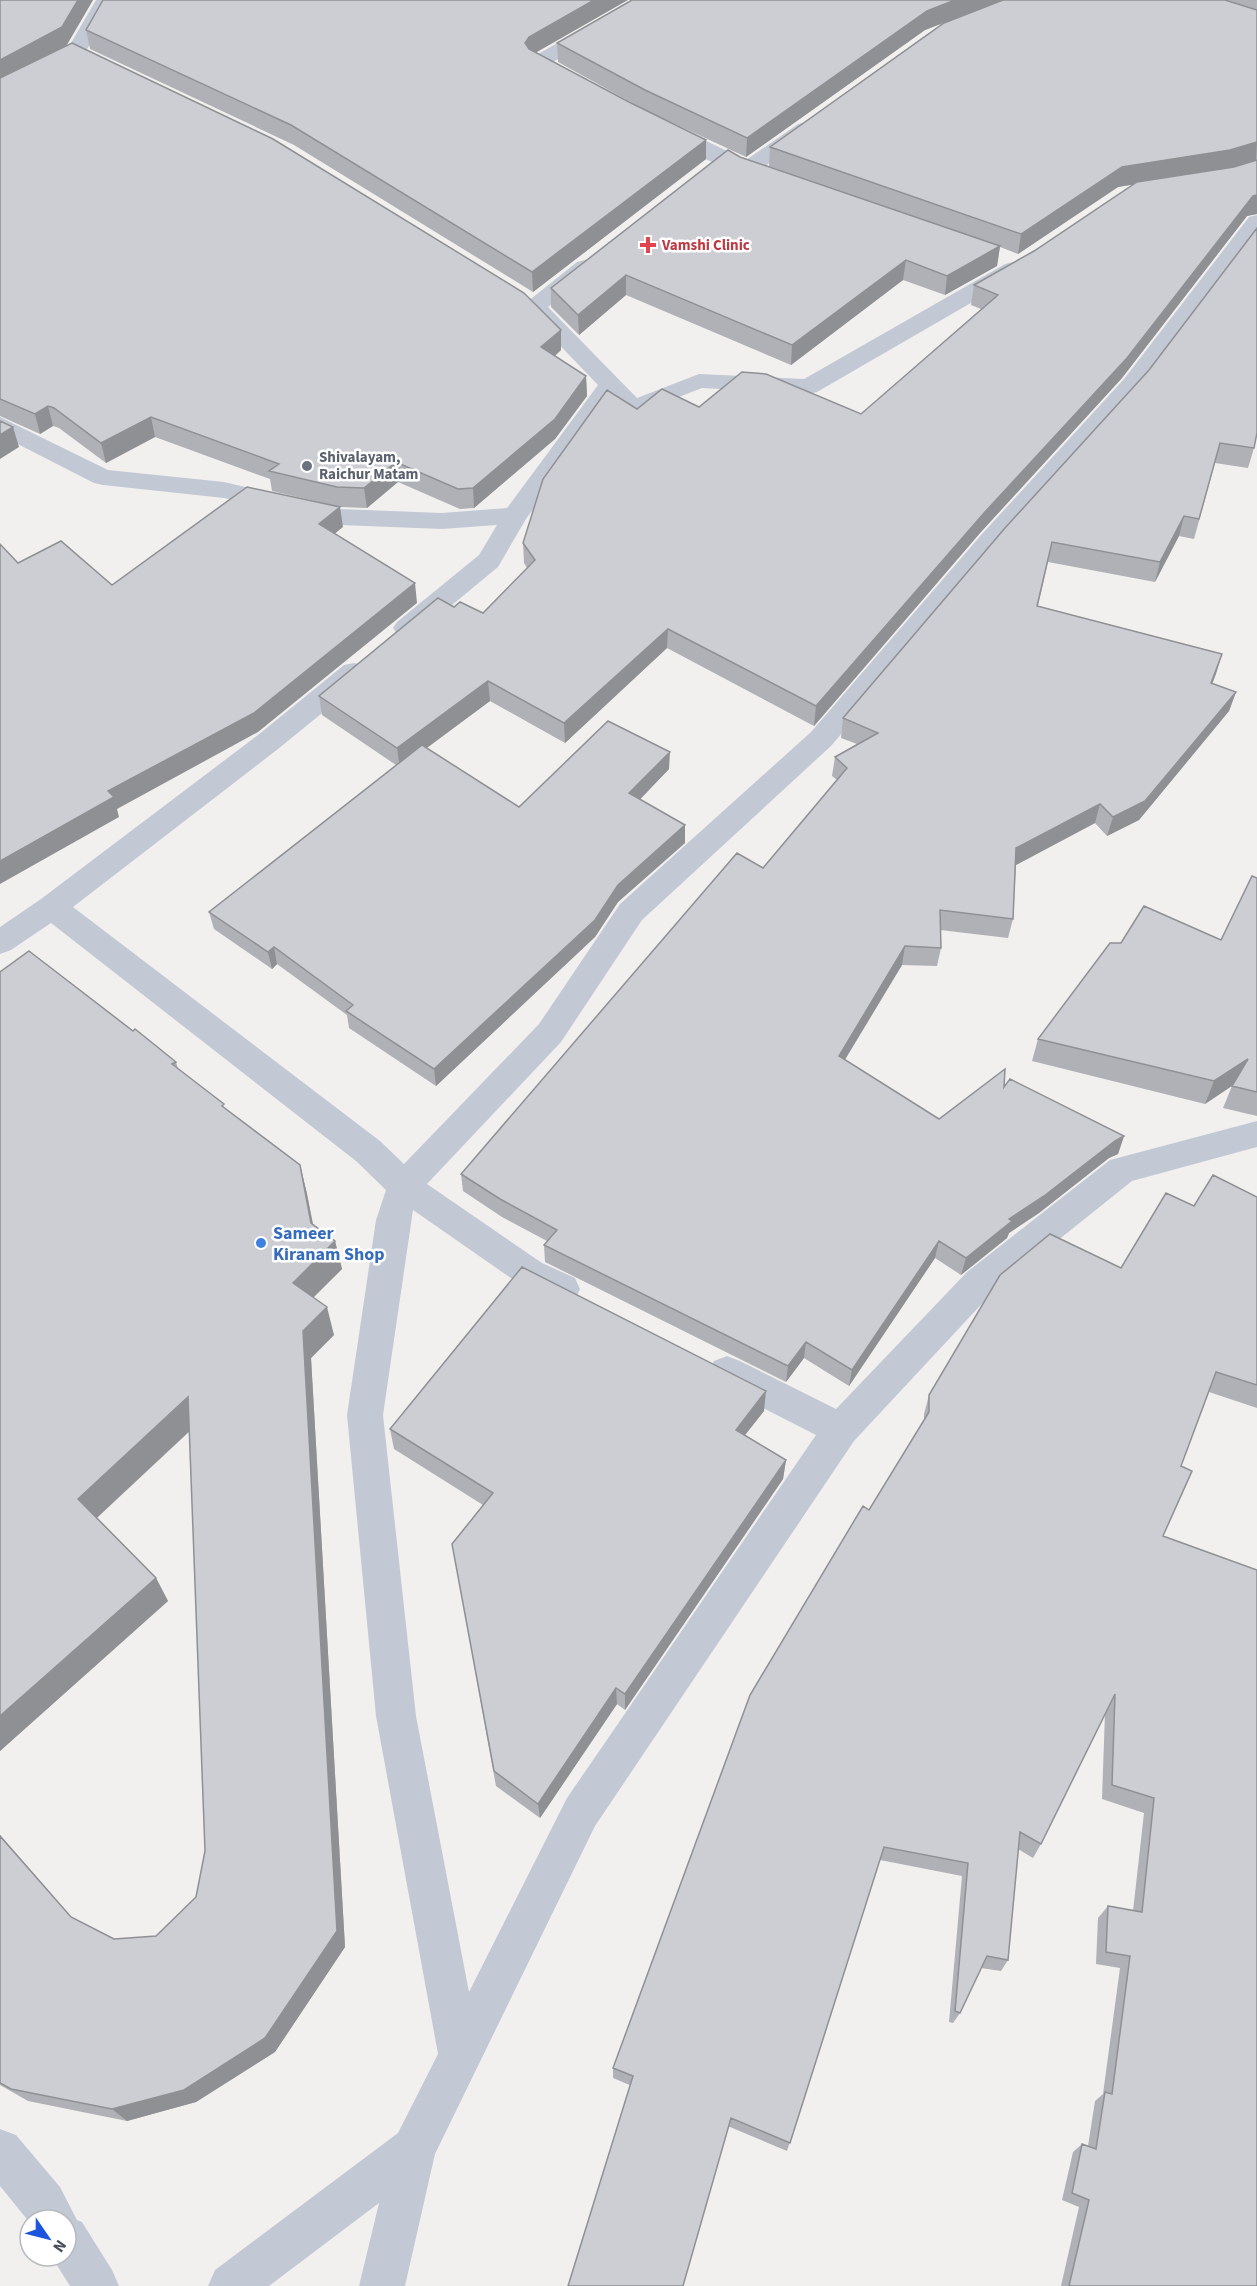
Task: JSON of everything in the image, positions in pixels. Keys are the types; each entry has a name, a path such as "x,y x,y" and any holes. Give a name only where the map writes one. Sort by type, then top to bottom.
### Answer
{"street":[{"path":"0,93 76,52 106,0"},
{"path":"588,89 538,62 647,0"},
{"path":"76,52 97,62"},
{"path":"748,169 822,116"},
{"path":"647,120 715,166 748,169 803,188"},
{"path":"460,2057 396,1716 365,1415 393,1221 404,1186 550,1033 631,912 821,739 991,540 1133,384 1257,222"},
{"path":"534,306 598,257"},
{"path":"633,408 699,381 808,387 1017,260"},
{"path":"514,294 534,306 633,408"},
{"path":"0,942 52,907 268,742 489,561 514,516 606,390 633,408"},
{"path":"0,425 103,477 224,490 340,517 442,521 514,516"},
{"path":"52,907 368,1150 404,1186 530,1273 595,1305"},
{"path":"382,2286 414,2149 581,1812 841,1429 979,1283 1122,1170 1257,1134"},
{"path":"702,1359 841,1429"},
{"path":"231,2286 414,2149"},
{"path":"0,2151 47,2208"},
{"path":"78,2257 96,2286"}],"building":[{"path":"0,0 78,0 62,27 0,60"},
{"path":"103,0 594,0 529,37 525,43 529,49 706,140 532,272 291,125 86,30"},
{"path":"632,0 955,0 927,11 747,138 645,90 557,43"},
{"path":"1003,0 1225,0 1257,10 1257,142 1230,150 1122,167 1021,234 770,147 944,23"},
{"path":"72,43 273,139 524,293 561,330 541,347 586,376 555,419 473,488 458,489 396,462 364,488 337,487 269,471 279,464 151,417 101,443 54,408 48,406 35,414 0,399 0,78"},
{"path":"728,150 740,157 1000,246 947,276 906,260 792,345 626,275 578,315 551,288"},
{"path":"1257,160 1257,195 1253,196 1127,358 984,513 816,706 668,629 564,723 488,681 397,748 319,696 438,598 454,607 460,602 483,613 535,560 523,543 543,479 607,390 637,409 662,389 699,407 742,372 766,374 861,414 998,295 974,285 1034,251 1137,182 1234,167"},
{"path":"1257,228 1257,433 1254,448 1220,443 1199,519 1184,516 1160,562 1052,542 1037,606 1222,654 1211,683 1236,692 1145,801 1113,817 1100,804 1016,848 1013,919 940,910 941,948 905,946 839,1056 939,1119 1005,1069 1004,1087 1010,1079 1124,1136 1044,1196 1009,1219 1012,1221 966,1258 939,1241 852,1370 806,1342 788,1366 544,1245 557,1230 500,1199 461,1174 737,853 763,868 847,768 835,757 878,733 843,718 1005,528 1149,370"},
{"path":"0,421 13,427 0,435"},
{"path":"247,487 340,507 319,524 415,583 254,713 108,791 114,797 0,861 0,544 18,563 61,541 112,585"},
{"path":"608,721 670,752 629,793 685,825 618,885 595,920 434,1069 346,1011 353,1005 274,947 268,952 209,912 422,745 519,807"},
{"path":"1252,876 1257,878 1257,1092 1232,1086 1248,1059 1214,1081 1038,1039 1110,943 1121,943 1144,906 1221,940"},
{"path":"29,951 133,1031 135,1029 176,1062 172,1064 224,1104 222,1106 300,1165 311,1223 335,1241 293,1283 327,1307 303,1331 337,1931 265,2038 184,2090 112,2109 11,2089 0,2083 0,1836 71,1917 114,1939 156,1936 196,1897 205,1851 188,1397 78,1499 156,1578 0,1716 0,972"},
{"path":"1213,1175 1257,1197 1257,1385 1216,1372 1181,1466 1192,1471 1163,1536 1257,1570 1257,2286 1069,2286 1089,2200 1072,2193 1082,2144 1096,2149 1105,2092 1112,2094 1130,1956 1106,1952 1108,1906 1142,1912 1154,1798 1112,1785 1115,1694 1041,1844 1020,1832 1008,1960 987,1956 960,2013 955,2011 968,1863 884,1847 790,2143 731,2118 683,2286 568,2286 633,2076 613,2068 750,1695 863,1506 869,1510 929,1412 929,1395 1000,1275 1050,1234 1121,1268 1166,1193 1194,1206"},
{"path":"522,1267 766,1391 736,1430 786,1460 625,1694 616,1688 538,1804 494,1771 452,1544 493,1493 390,1429"}],"place":[{"name":"Vamshi Clinic","path":"648,245"},
{"name":"Shivalayam, Raichur Matam","path":"307,466"},
{"name":"Sameer Kiranam Shop","path":"261,1243"}]}
